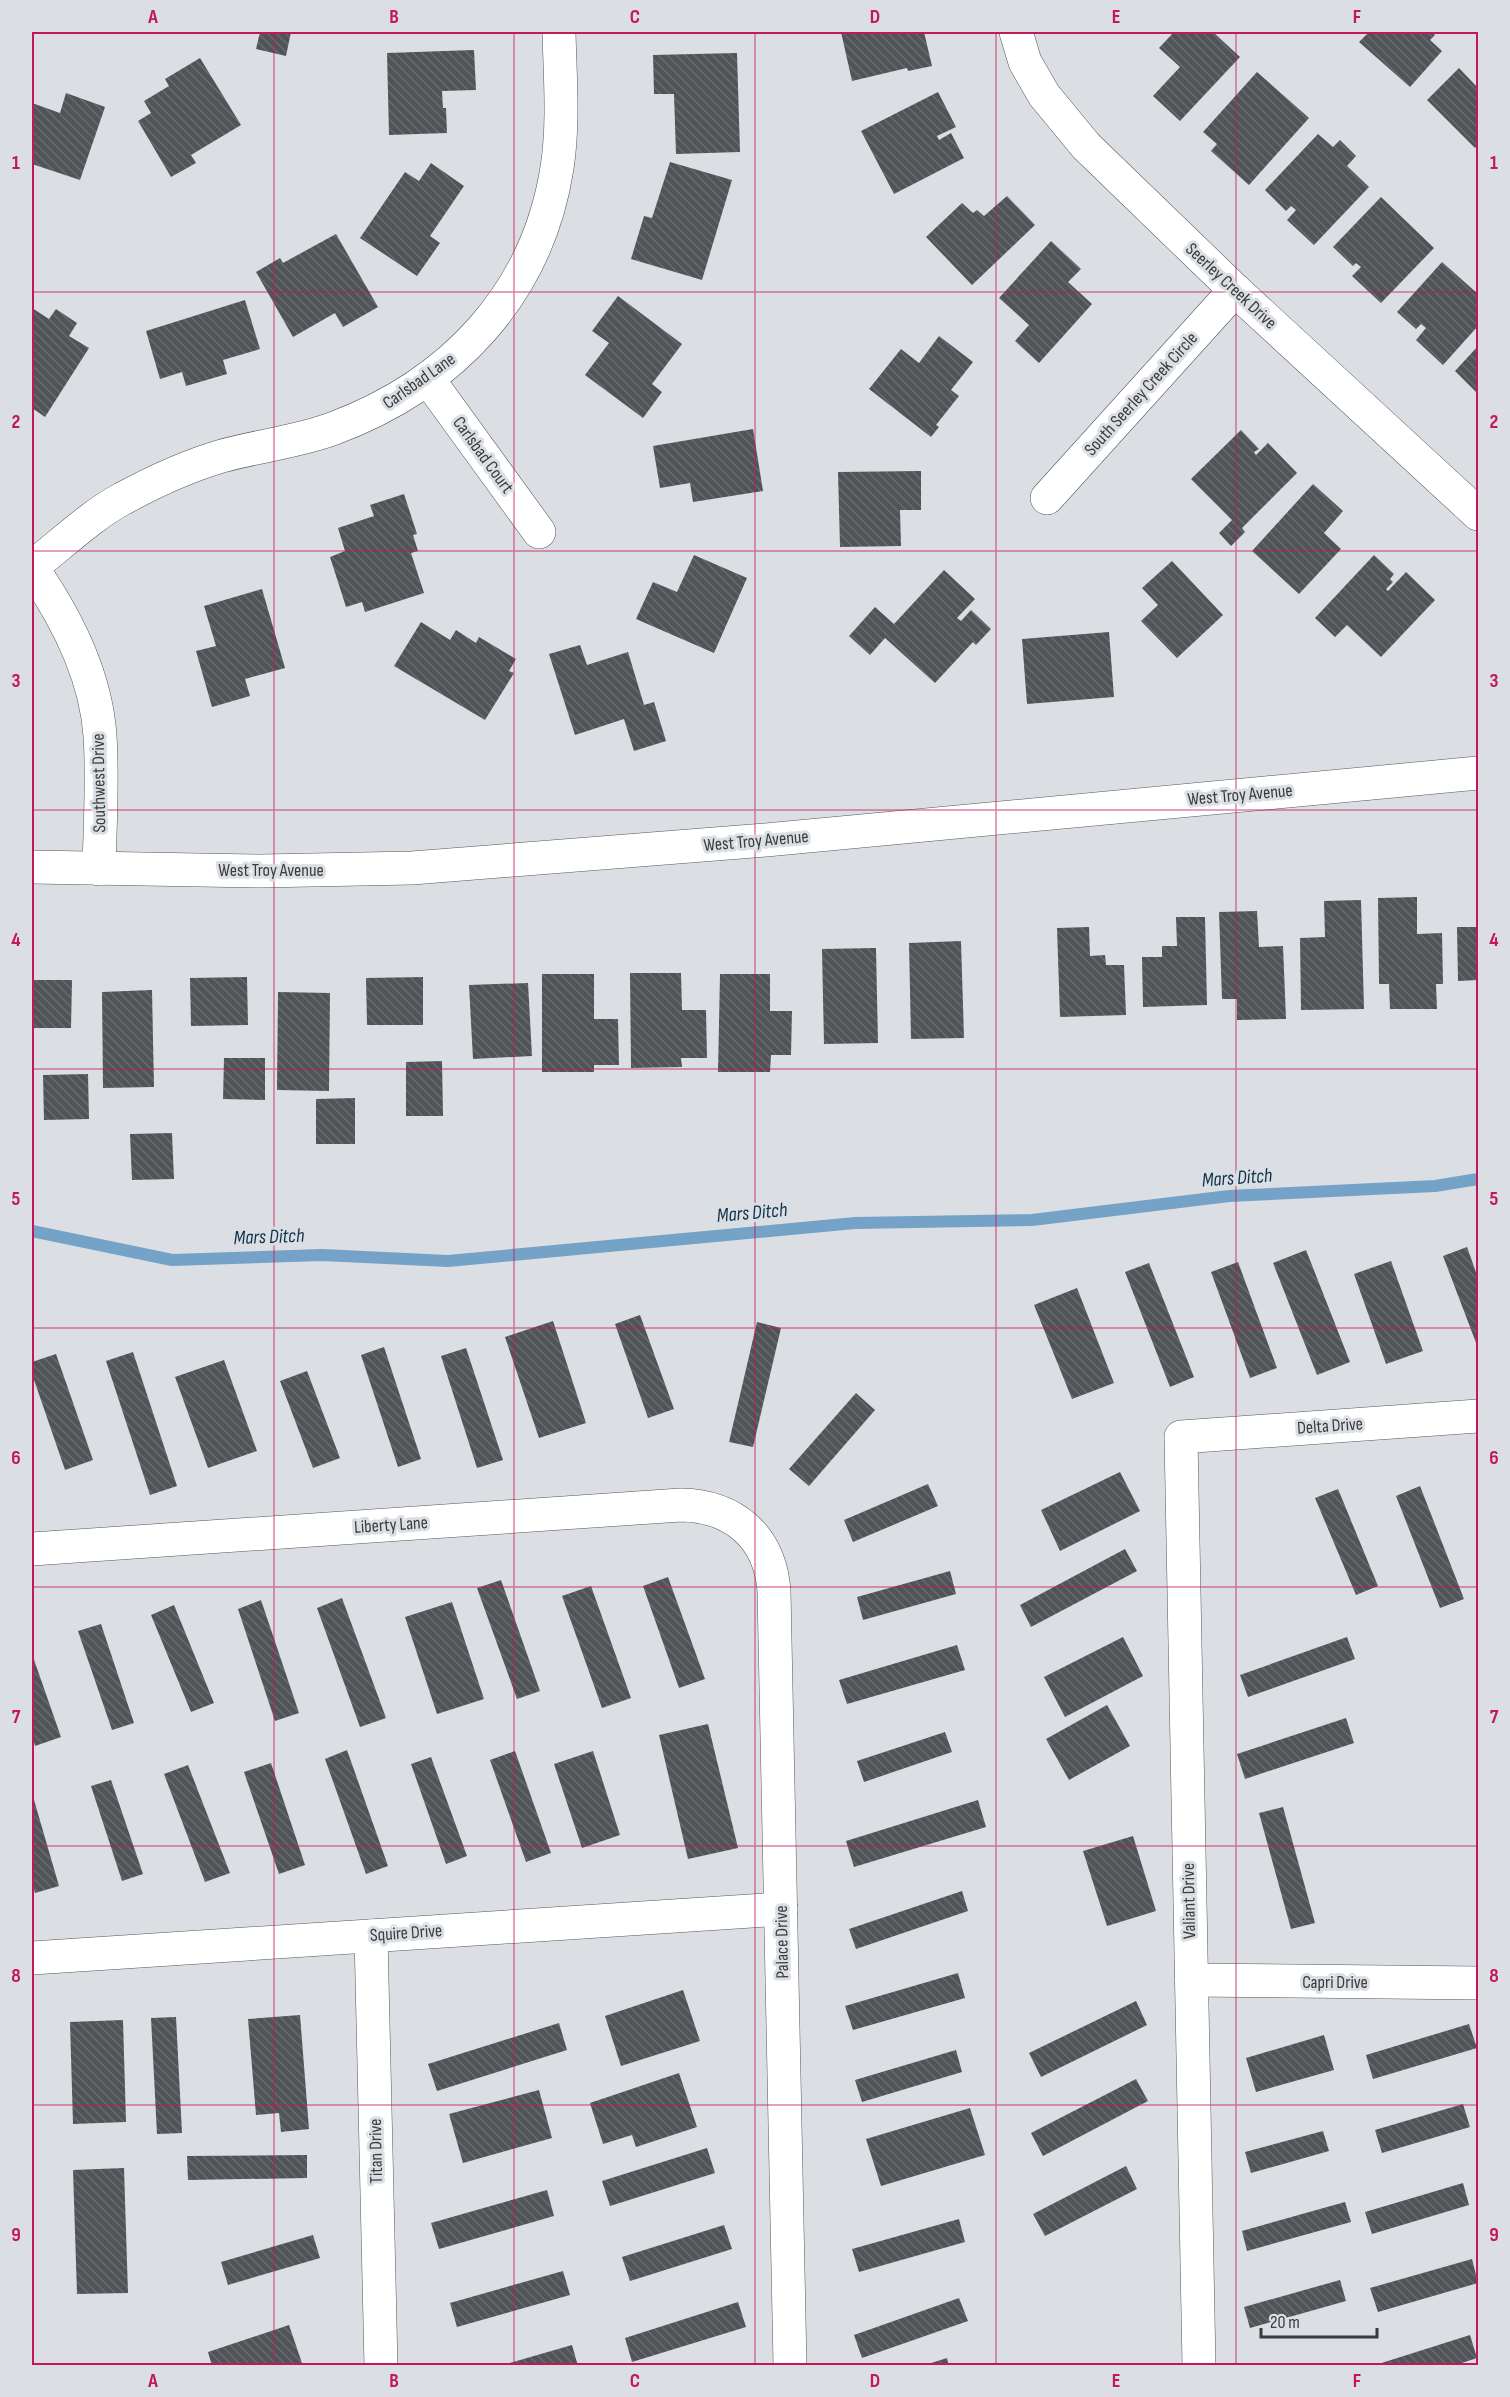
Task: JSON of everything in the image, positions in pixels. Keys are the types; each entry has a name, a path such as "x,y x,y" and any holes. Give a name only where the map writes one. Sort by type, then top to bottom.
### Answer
{"street":[{"name":"Carlsbad Lane","path":"32,568 118,501 147,486 222,456 331,429 375,411 428,379 470,344 523,271 539,236 554,184 559,149 559,32"},
{"name":"Seerley Creek Drive","path":"1016,32 1025,62 1044,95 1086,146 1235,290 1479,514"},
{"name":"South Seerley Creek Circle","path":"1047,498 1235,290"},
{"name":"Carlsbad Court","path":"428,379 539,532"},
{"name":"Southwest Drive","path":"32,568 52,597 77,646 94,700 100,735 99,869"},
{"name":"West Troy Avenue","path":"32,867 261,871 423,867 778,839 1479,773"},
{"name":"Delta Drive","path":"1181,1437 1479,1416"},
{"name":"Valiant Drive","path":"1181,1437 1199,2366"},
{"name":"Liberty Lane","path":"32,1549 681,1504 718,1510 732,1516 746,1527"},
{"name":"Palace Drive","path":"746,1527 764,1551 773,1582 790,2366"},
{"name":"Squire Drive","path":"32,1958 781,1908"},
{"name":"Titan Drive","path":"371,1936 381,2366"},
{"name":"Capri Drive","path":"1191,1980 1479,1983"}],"building":[{"path":"260,32 291,32 286,56 256,49"},
{"path":"841,32 924,32 932,66 908,71 907,68 852,81"},
{"path":"1174,32 1213,32 1240,57 1180,121 1153,96 1180,67 1159,48"},
{"path":"1369,32 1431,32 1435,35 1430,40 1442,51 1410,87 1359,42"},
{"path":"474,50 476,90 442,91 443,108 446,108 447,133 389,135 387,53"},
{"path":"737,53 740,152 676,154 674,94 654,94 653,55"},
{"path":"200,58 241,125 191,155 196,163 171,177 138,121 151,113 144,101 169,86 165,79"},
{"path":"1459,68 1478,88 1478,144 1475,148 1427,100"},
{"path":"1257,72 1309,118 1249,185 1211,151 1217,144 1203,132"},
{"path":"938,92 956,127 937,136 939,140 951,133 964,158 894,194 861,131"},
{"path":"66,93 105,107 80,180 32,164 32,103 60,113"},
{"path":"1318,134 1333,147 1340,140 1356,156 1347,166 1369,187 1314,245 1287,220 1296,210 1291,206 1286,211 1265,190"},
{"path":"670,162 732,180 702,280 631,259 644,216 652,218"},
{"path":"431,163 464,186 430,236 440,243 417,276 360,238 405,172 419,181"},
{"path":"1007,196 1035,225 972,285 926,237 962,203 973,213 977,210 984,216"},
{"path":"1381,197 1434,248 1381,303 1352,276 1361,267 1356,263 1353,266 1333,247"},
{"path":"336,234 378,307 343,327 335,313 293,337 256,272 280,258 283,263"},
{"path":"1051,241 1081,269 1068,282 1092,304 1039,363 1015,341 1029,325 999,298"},
{"path":"1442,262 1478,294 1478,326 1443,365 1416,340 1426,328 1421,324 1416,329 1397,312"},
{"path":"618,296 682,344 652,384 662,392 643,418 585,375 609,343 592,331"},
{"path":"245,300 260,349 223,360 227,374 186,386 182,372 160,379 146,331"},
{"path":"32,308 49,319 56,309 77,323 69,336 89,348 45,417 32,408"},
{"path":"939,336 973,362 951,390 959,396 936,425 939,427 931,437 869,389 901,349 919,363"},
{"path":"1478,346 1478,394 1455,371"},
{"path":"753,429 763,491 693,502 690,483 660,488 653,446"},
{"path":"1241,430 1259,449 1254,452 1256,455 1268,443 1297,473 1242,528 1245,532 1231,546 1219,533 1232,520 1191,479"},
{"path":"921,471 921,510 900,510 901,546 840,547 838,472"},
{"path":"1313,484 1343,511 1324,533 1341,549 1299,594 1252,551"},
{"path":"404,494 417,534 413,535 418,551 411,553 424,593 365,612 362,602 346,607 330,557 345,551 338,528 374,516 370,505"},
{"path":"694,555 747,578 714,653 636,619 653,582 677,592"},
{"path":"1374,555 1394,574 1390,579 1393,582 1386,589 1388,591 1406,572 1435,600 1381,657 1347,625 1335,637 1315,618"},
{"path":"1172,561 1223,615 1177,658 1141,621 1158,605 1142,588"},
{"path":"944,570 975,599 957,618 961,621 971,610 991,629 976,645 973,642 935,683 885,638 870,655 849,636 875,607 894,624"},
{"path":"262,589 285,668 245,679 250,696 212,707 196,651 216,646 204,606"},
{"path":"421,622 450,640 456,630 476,643 479,637 516,659 509,671 514,673 485,720 394,666"},
{"path":"1109,632 1114,697 1027,704 1022,639"},
{"path":"580,645 587,665 628,652 644,705 654,702 666,741 634,751 624,719 575,735 549,654"},
{"path":"1417,897 1417,934 1442,933 1443,984 1436,984 1437,1009 1390,1009 1389,984 1379,984 1378,898"},
{"path":"1361,900 1364,1009 1301,1010 1300,938 1325,937 1324,901"},
{"path":"1257,911 1259,947 1283,946 1286,1019 1237,1020 1237,999 1222,999 1219,912"},
{"path":"1176,917 1205,917 1207,1005 1143,1007 1142,957 1162,957 1162,946 1177,946"},
{"path":"1089,927 1090,956 1105,955 1106,965 1124,965 1126,1015 1060,1017 1057,928"},
{"path":"1457,927 1478,927 1478,980 1458,981"},
{"path":"961,941 964,1038 911,1039 909,943"},
{"path":"876,948 878,1043 824,1044 822,949"},
{"path":"630,973 681,973 682,1010 706,1010 707,1058 681,1058 682,1067 631,1068"},
{"path":"542,974 594,974 594,1019 618,1019 619,1065 594,1065 594,1072 542,1072"},
{"path":"720,974 770,974 770,1011 792,1011 791,1055 771,1055 770,1072 718,1072"},
{"path":"247,977 248,1025 191,1026 190,978"},
{"path":"423,977 423,1025 367,1025 366,978"},
{"path":"32,980 72,980 71,1028 32,1028"},
{"path":"528,983 532,1056 473,1059 469,985"},
{"path":"152,990 154,1087 103,1088 102,992"},
{"path":"278,992 330,993 329,1091 277,1090"},
{"path":"224,1058 265,1058 265,1100 223,1099"},
{"path":"442,1061 443,1116 406,1116 406,1062"},
{"path":"88,1074 89,1119 44,1120 43,1075"},
{"path":"355,1098 355,1144 316,1144 316,1099"},
{"path":"172,1133 174,1179 132,1180 130,1134"},
{"path":"1467,1247 1478,1278 1478,1348 1443,1256"},
{"path":"1306,1250 1350,1362 1317,1375 1273,1263"},
{"path":"1391,1261 1423,1351 1386,1364 1354,1274"},
{"path":"1238,1262 1277,1368 1250,1378 1211,1272"},
{"path":"1149,1263 1194,1377 1170,1387 1125,1272"},
{"path":"1077,1288 1114,1383 1072,1399 1034,1305"},
{"path":"640,1315 674,1409 648,1418 615,1324"},
{"path":"553,1321 586,1423 539,1438 505,1337"},
{"path":"757,1322 781,1328 753,1447 729,1442"},
{"path":"384,1347 421,1459 398,1467 361,1355"},
{"path":"466,1348 503,1460 477,1468 441,1356"},
{"path":"133,1352 177,1486 150,1495 106,1361"},
{"path":"56,1354 93,1460 65,1470 32,1374 32,1362"},
{"path":"224,1360 257,1451 208,1468 175,1377"},
{"path":"307,1371 340,1458 313,1468 280,1381"},
{"path":"856,1393 875,1410 809,1486 789,1469"},
{"path":"1120,1472 1140,1511 1060,1551 1041,1510"},
{"path":"928,1484 938,1506 853,1542 844,1520"},
{"path":"1420,1486 1464,1599 1440,1608 1396,1496"},
{"path":"1338,1489 1378,1586 1356,1595 1315,1498"},
{"path":"1125,1549 1137,1571 1031,1627 1020,1605"},
{"path":"950,1571 956,1594 863,1620 857,1597"},
{"path":"668,1577 705,1679 679,1688 643,1586"},
{"path":"501,1580 540,1691 517,1699 477,1588"},
{"path":"591,1586 631,1698 602,1708 562,1596"},
{"path":"342,1598 386,1718 360,1727 317,1608"},
{"path":"261,1600 299,1713 275,1721 238,1609"},
{"path":"452,1602 484,1699 437,1714 405,1617"},
{"path":"174,1605 214,1703 191,1712 151,1615"},
{"path":"101,1624 134,1723 112,1730 78,1631"},
{"path":"1123,1637 1143,1676 1065,1717 1044,1677"},
{"path":"1347,1637 1355,1659 1248,1697 1240,1675"},
{"path":"957,1645 965,1670 847,1704 839,1680"},
{"path":"32,1654 61,1737 35,1746 32,1734"},
{"path":"1107,1705 1130,1746 1069,1780 1046,1739"},
{"path":"1346,1718 1354,1743 1245,1779 1237,1754"},
{"path":"708,1724 738,1848 688,1859 659,1735"},
{"path":"945,1732 952,1752 864,1782 857,1761"},
{"path":"347,1750 388,1866 366,1874 325,1759"},
{"path":"515,1751 551,1853 526,1862 490,1760"},
{"path":"593,1751 620,1835 582,1848 554,1764"},
{"path":"431,1757 467,1856 446,1864 411,1764"},
{"path":"271,1763 305,1865 279,1874 244,1772"},
{"path":"188,1765 230,1873 205,1882 164,1774"},
{"path":"111,1780 143,1874 122,1881 91,1786"},
{"path":"32,1793 59,1886 35,1893 32,1882"},
{"path":"978,1800 986,1827 854,1867 846,1841"},
{"path":"1283,1807 1315,1923 1291,1929 1259,1813"},
{"path":"1133,1836 1156,1911 1107,1926 1083,1851"},
{"path":"962,1891 968,1911 856,1949 849,1929"},
{"path":"958,1973 965,1998 853,2030 845,2006"},
{"path":"683,1990 700,2041 621,2066 605,2016"},
{"path":"1136,2001 1147,2025 1041,2077 1029,2053"},
{"path":"300,2015 309,2129 281,2132 279,2113 256,2115 248,2019"},
{"path":"176,2017 182,2133 157,2134 151,2018"},
{"path":"123,2020 126,2122 73,2124 70,2022"},
{"path":"559,2023 567,2050 437,2091 428,2064"},
{"path":"1469,2024 1477,2048 1373,2079 1366,2055"},
{"path":"1324,2035 1334,2070 1256,2092 1246,2058"},
{"path":"956,2050 962,2072 862,2102 855,2080"},
{"path":"679,2073 697,2127 636,2147 632,2135 603,2144 590,2103"},
{"path":"1136,2079 1148,2101 1043,2156 1031,2133"},
{"path":"539,2090 552,2138 463,2163 449,2114"},
{"path":"1463,2104 1470,2127 1382,2153 1375,2130"},
{"path":"970,2108 985,2155 881,2186 866,2139"},
{"path":"1323,2131 1329,2151 1251,2173 1245,2152"},
{"path":"707,2148 715,2173 610,2206 602,2181"},
{"path":"307,2155 307,2178 188,2180 187,2156"},
{"path":"1126,2166 1137,2189 1045,2236 1033,2214"},
{"path":"124,2168 128,2293 77,2294 73,2170"},
{"path":"1463,2183 1469,2205 1372,2234 1365,2212"},
{"path":"547,2190 554,2216 439,2249 431,2223"},
{"path":"1345,2202 1351,2222 1247,2251 1242,2231"},
{"path":"959,2219 965,2242 859,2272 852,2249"},
{"path":"724,2225 732,2249 630,2281 622,2257"},
{"path":"313,2235 320,2258 228,2285 221,2262"},
{"path":"1472,2259 1478,2283 1378,2312 1370,2288"},
{"path":"563,2271 570,2295 457,2327 450,2303"},
{"path":"1340,2280 1346,2301 1250,2328 1244,2307"},
{"path":"959,2298 968,2321 862,2358 854,2335"},
{"path":"738,2302 746,2327 632,2362 625,2338"},
{"path":"289,2325 303,2366 212,2366 208,2352"},
{"path":"1470,2335 1477,2358 1453,2366 1372,2366"},
{"path":"572,2345 578,2366 503,2365"},
{"path":"947,2358 949,2366 925,2366 925,2365"}],"waterway":[{"name":"Mars Ditch","path":"32,1231 172,1260 322,1255 448,1261 855,1223 1032,1220 1229,1196 1435,1186 1478,1179"}]}
